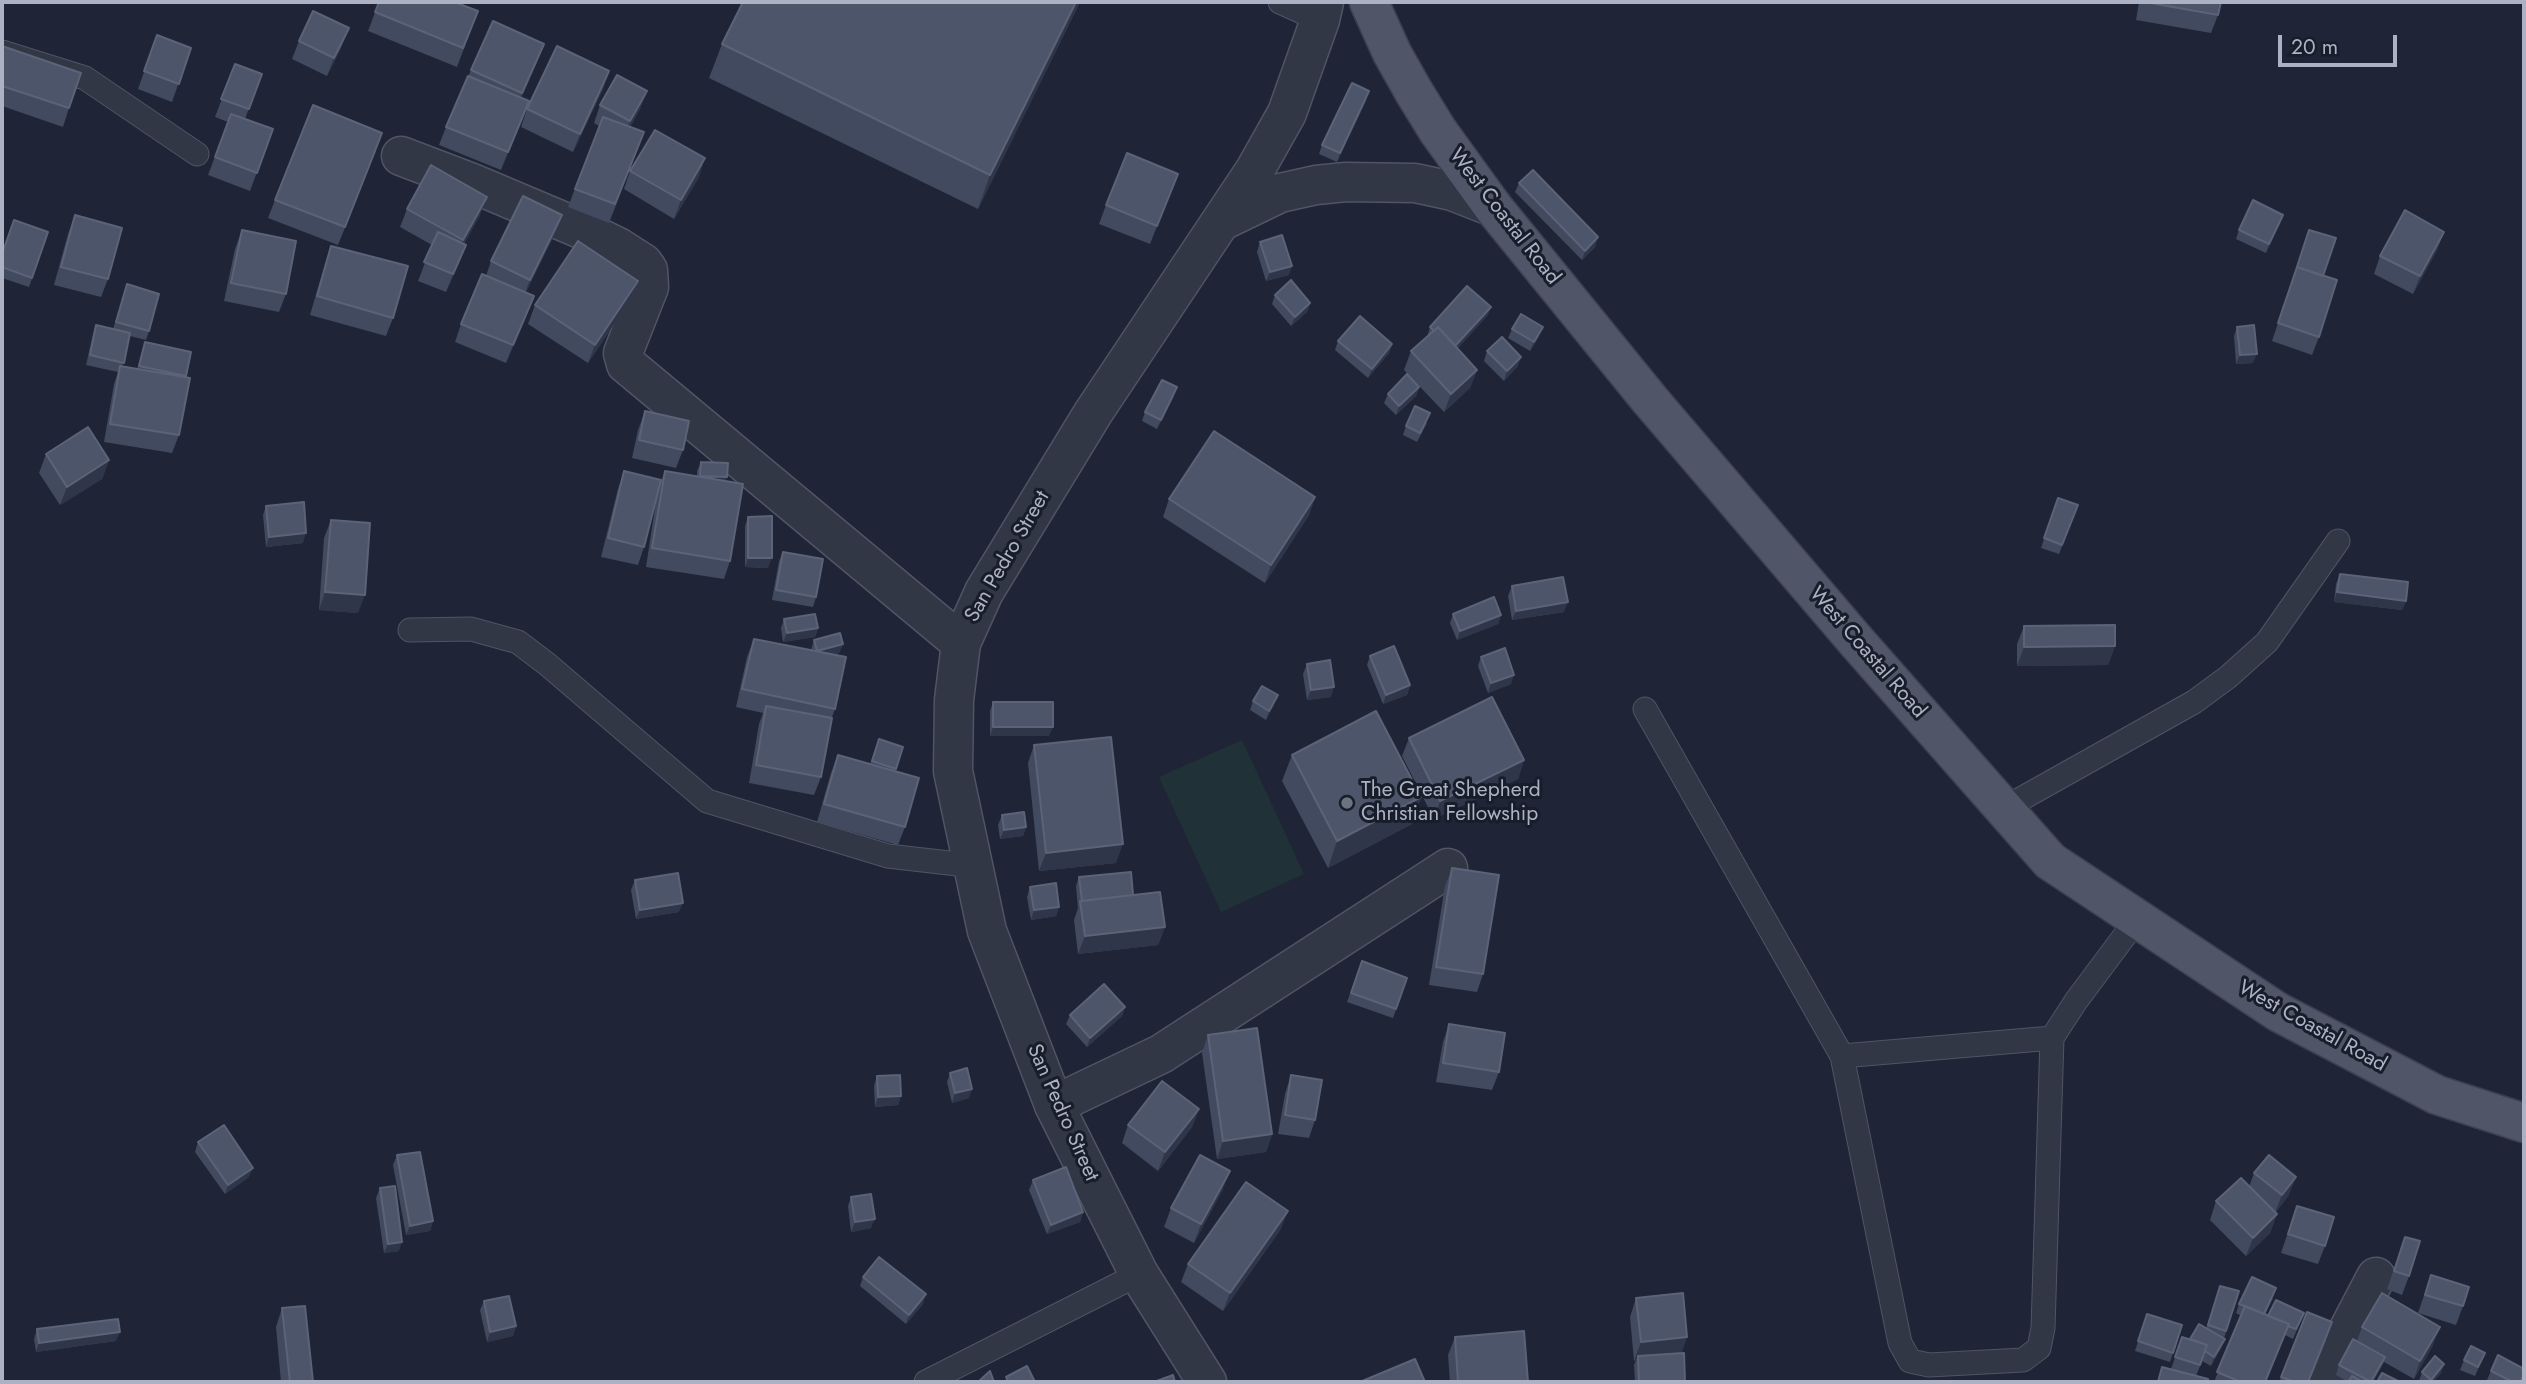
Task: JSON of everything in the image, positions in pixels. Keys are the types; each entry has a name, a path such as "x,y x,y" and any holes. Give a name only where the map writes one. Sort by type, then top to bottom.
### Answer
{"main road":[{"name":"West Coastal Road","path":"1369,2 1392,53 1414,92 1438,131 1493,207 1650,400 2050,861 2278,1013 2437,1096 2524,1123"}],"street":[{"name":"San Pedro Street","path":"1207,1382 1139,1274 1054,1105 987,932 953,771 954,700 961,643 984,592 1093,413 1255,170 1287,113 1322,11"},
{"path":"401,156 581,229 643,263 648,270 649,287 623,353 626,364 961,643"},
{"path":"1222,221 1280,193 1346,182 1415,183 1452,191 1493,207"},
{"path":"1054,1105 1161,1054 1333,940 1448,868"},
{"path":"2321,1382 2376,1277"}],"lane":[{"path":"1280,2 1322,11"},
{"path":"2,52 85,78 197,154"},
{"path":"2003,809 2194,702 2228,677 2267,642 2338,541"},
{"path":"410,630 471,629 518,642 707,801 888,856 975,866"},
{"path":"1645,709 1843,1056 1900,1343 1910,1361 1929,1365 2023,1360 2039,1348 2043,1328 2052,1038 2083,990 2138,918"},
{"path":"1843,1056 2052,1038"},
{"path":"926,1382 1139,1274"}],"shaded area":[{"path":"1242,740 1304,874 1221,912 1159,777"}],"building":[{"path":"379,2 454,2 478,11 463,48 375,12"},
{"path":"743,2 1076,2 990,175 722,44"},
{"path":"2145,2 2221,2 2218,15"},
{"path":"313,11 349,28 334,58 299,41"},
{"path":"493,21 544,44 522,93 471,70"},
{"path":"157,35 191,48 179,84 144,71"},
{"path":"2,46 81,73 69,108 2,86"},
{"path":"557,46 609,71 580,134 527,109"},
{"path":"235,64 262,74 249,109 221,99"},
{"path":"617,75 647,91 630,121 600,105"},
{"path":"468,76 529,101 508,152 446,127"},
{"path":"1352,83 1369,91 1340,153 1322,145"},
{"path":"313,105 382,133 345,227 275,200"},
{"path":"231,114 273,129 257,173 215,157"},
{"path":"603,117 644,132 615,204 575,189"},
{"path":"655,130 705,158 681,200 630,171"},
{"path":"1127,153 1178,174 1157,226 1106,205"},
{"path":"431,165 487,197 463,240 407,209"},
{"path":"1533,170 1598,237 1585,251 1519,183"},
{"path":"523,196 562,215 530,280 491,261"},
{"path":"2253,200 2283,215 2269,244 2239,230"},
{"path":"2405,210 2444,232 2420,276 2380,256"},
{"path":"75,215 122,228 108,279 61,267"},
{"path":"14,220 48,232 32,278 2,267 2,254"},
{"path":"242,230 296,241 286,294 231,283"},
{"path":"2309,230 2336,238 2323,276 2297,267 2294,276"},
{"path":"438,232 466,245 453,274 424,262"},
{"path":"1282,235 1292,266 1270,272 1260,242"},
{"path":"578,241 638,281 595,345 535,305"},
{"path":"331,246 408,266 393,318 317,296"},
{"path":"2297,267 2337,280 2319,337 2278,323"},
{"path":"482,274 534,296 513,345 461,324"},
{"path":"1291,280 1310,303 1295,317 1275,295"},
{"path":"127,284 159,294 149,331 116,322"},
{"path":"1467,286 1491,307 1455,346 1438,327 1434,331 1430,327"},
{"path":"1521,314 1543,327 1534,342 1512,329"},
{"path":"1360,316 1392,344 1372,369 1338,341"},
{"path":"96,325 130,333 124,363 90,355"},
{"path":"2254,325 2257,354 2240,355 2237,327"},
{"path":"1438,327 1477,370 1451,394 1411,351"},
{"path":"1502,337 1521,357 1507,371 1487,351"},
{"path":"145,342 191,352 186,376 139,366"},
{"path":"120,366 190,378 179,435 110,424"},
{"path":"1407,374 1419,387 1399,406 1388,394"},
{"path":"1162,380 1177,387 1161,420 1145,412"},
{"path":"1415,406 1430,413 1420,433 1406,426"},
{"path":"645,411 689,421 683,450 639,440"},
{"path":"88,427 109,460 67,487 46,454"},
{"path":"1214,431 1315,497 1271,565 1169,499"},
{"path":"701,462 728,463 727,477 700,476"},
{"path":"624,471 661,480 644,547 608,538"},
{"path":"665,471 743,484 730,561 652,548"},
{"path":"2058,498 2078,505 2062,545 2044,538"},
{"path":"304,502 306,533 269,537 266,506"},
{"path":"772,516 772,558 748,558 748,517"},
{"path":"331,520 370,523 365,595 325,592"},
{"path":"783,552 823,559 816,597 776,590"},
{"path":"2340,574 2408,582 2406,601 2337,592"},
{"path":"1563,577 1568,602 1516,611 1512,586"},
{"path":"1494,597 1501,615 1460,631 1453,614"},
{"path":"815,614 818,628 787,633 784,619"},
{"path":"2115,625 2115,646 2024,647 2024,626"},
{"path":"840,633 843,644 817,651 814,640"},
{"path":"754,639 846,657 835,709 742,689"},
{"path":"1394,646 1410,685 1386,695 1370,656"},
{"path":"1505,648 1514,675 1491,683 1481,657"},
{"path":"1330,660 1334,687 1311,690 1307,664"},
{"path":"1262,686 1278,695 1269,711 1253,701"},
{"path":"1492,697 1524,760 1440,801 1409,738"},
{"path":"993,702 1053,702 1053,727 993,727"},
{"path":"766,706 832,718 821,777 756,765"},
{"name":"The Great Shepherd Christian Fellowship","path":"1376,711 1421,797 1337,841 1292,755"},
{"path":"1111,737 1123,844 1046,853 1034,745"},
{"path":"879,739 903,747 896,769 872,761"},
{"path":"838,755 919,778 905,827 824,804"},
{"path":"1024,812 1026,827 1004,830 1002,815"},
{"path":"1452,868 1499,875 1483,974 1436,967"},
{"path":"1131,872 1133,895 1082,901 1079,877"},
{"path":"678,873 683,903 640,910 635,880"},
{"path":"1056,883 1059,907 1034,910 1030,887"},
{"path":"1160,892 1165,927 1085,936 1080,901"},
{"path":"1362,961 1407,978 1396,1009 1351,993"},
{"path":"1104,984 1125,1007 1090,1038 1070,1015"},
{"path":"1449,1024 1505,1033 1499,1072 1443,1063"},
{"path":"1257,1028 1272,1134 1223,1141 1208,1035"},
{"path":"967,1068 972,1089 955,1093 950,1073"},
{"path":"900,1075 901,1096 878,1097 877,1076"},
{"path":"1291,1075 1322,1080 1315,1120 1285,1115"},
{"path":"1162,1081 1199,1109 1165,1152 1128,1125"},
{"path":"224,1125 253,1168 228,1185 198,1142"},
{"path":"420,1152 433,1221 410,1226 397,1155"},
{"path":"1200,1155 1230,1171 1201,1224 1171,1208"},
{"path":"2269,1155 2296,1177 2282,1195 2254,1173"},
{"path":"1066,1167 1083,1212 1051,1225 1033,1180"},
{"path":"2241,1178 2277,1214 2253,1238 2216,1201"},
{"path":"1246,1182 1288,1211 1230,1293 1188,1264"},
{"path":"395,1186 402,1242 388,1244 380,1188"},
{"path":"871,1194 875,1219 855,1222 851,1197"},
{"path":"2297,1206 2334,1217 2325,1246 2288,1234"},
{"path":"2405,1237 2420,1241 2409,1276 2394,1271"},
{"path":"879,1257 926,1294 909,1315 863,1277"},
{"path":"2431,1275 2469,1287 2463,1306 2425,1295"},
{"path":"2252,1277 2276,1288 2264,1314 2239,1304"},
{"path":"2220,1286 2239,1291 2226,1331 2208,1325"},
{"path":"1683,1293 1687,1337 1641,1342 1636,1298"},
{"path":"2382,1293 2440,1327 2420,1361 2362,1327"},
{"path":"509,1296 516,1326 490,1332 484,1301"},
{"path":"2276,1300 2304,1313 2296,1329 2268,1316"},
{"path":"305,1306 313,1382 290,1382 282,1308"},
{"path":"2245,1306 2289,1324 2265,1382 2241,1382 2217,1372"},
{"path":"2307,1312 2332,1322 2308,1382 2295,1382 2281,1377"},
{"path":"2147,1314 2182,1325 2173,1353 2138,1341"},
{"path":"118,1319 120,1332 39,1343 37,1329"},
{"path":"2199,1324 2225,1339 2214,1357 2205,1351 2207,1345 2190,1339"},
{"path":"1524,1331 1528,1382 1458,1382 1455,1337"},
{"path":"2182,1337 2207,1345 2200,1365 2175,1357"},
{"path":"2353,1339 2385,1357 2371,1382 2339,1365"},
{"path":"2471,1346 2485,1353 2478,1367 2464,1360"},
{"path":"1684,1353 1685,1382 1639,1382 1638,1356"},
{"path":"2498,1355 2524,1369 2520,1382 2513,1382 2491,1371"},
{"path":"2435,1356 2444,1364 2431,1380 2422,1372"},
{"path":"1415,1359 1425,1382 1360,1382"},
{"path":"1027,1366 1035,1382 1008,1382 1006,1377"},
{"path":"2162,1367 2208,1379 2208,1382 2158,1382"},
{"path":"990,1371 994,1382 978,1382"},
{"path":"2382,1373 2400,1382 2377,1382"},
{"path":"1173,1375 1175,1382 1154,1382"},
{"path":"2352,1376 2363,1382 2348,1382"}],"place":[{"name":"The Great Shepherd Christian Fellowship","path":"1347,803"}]}
